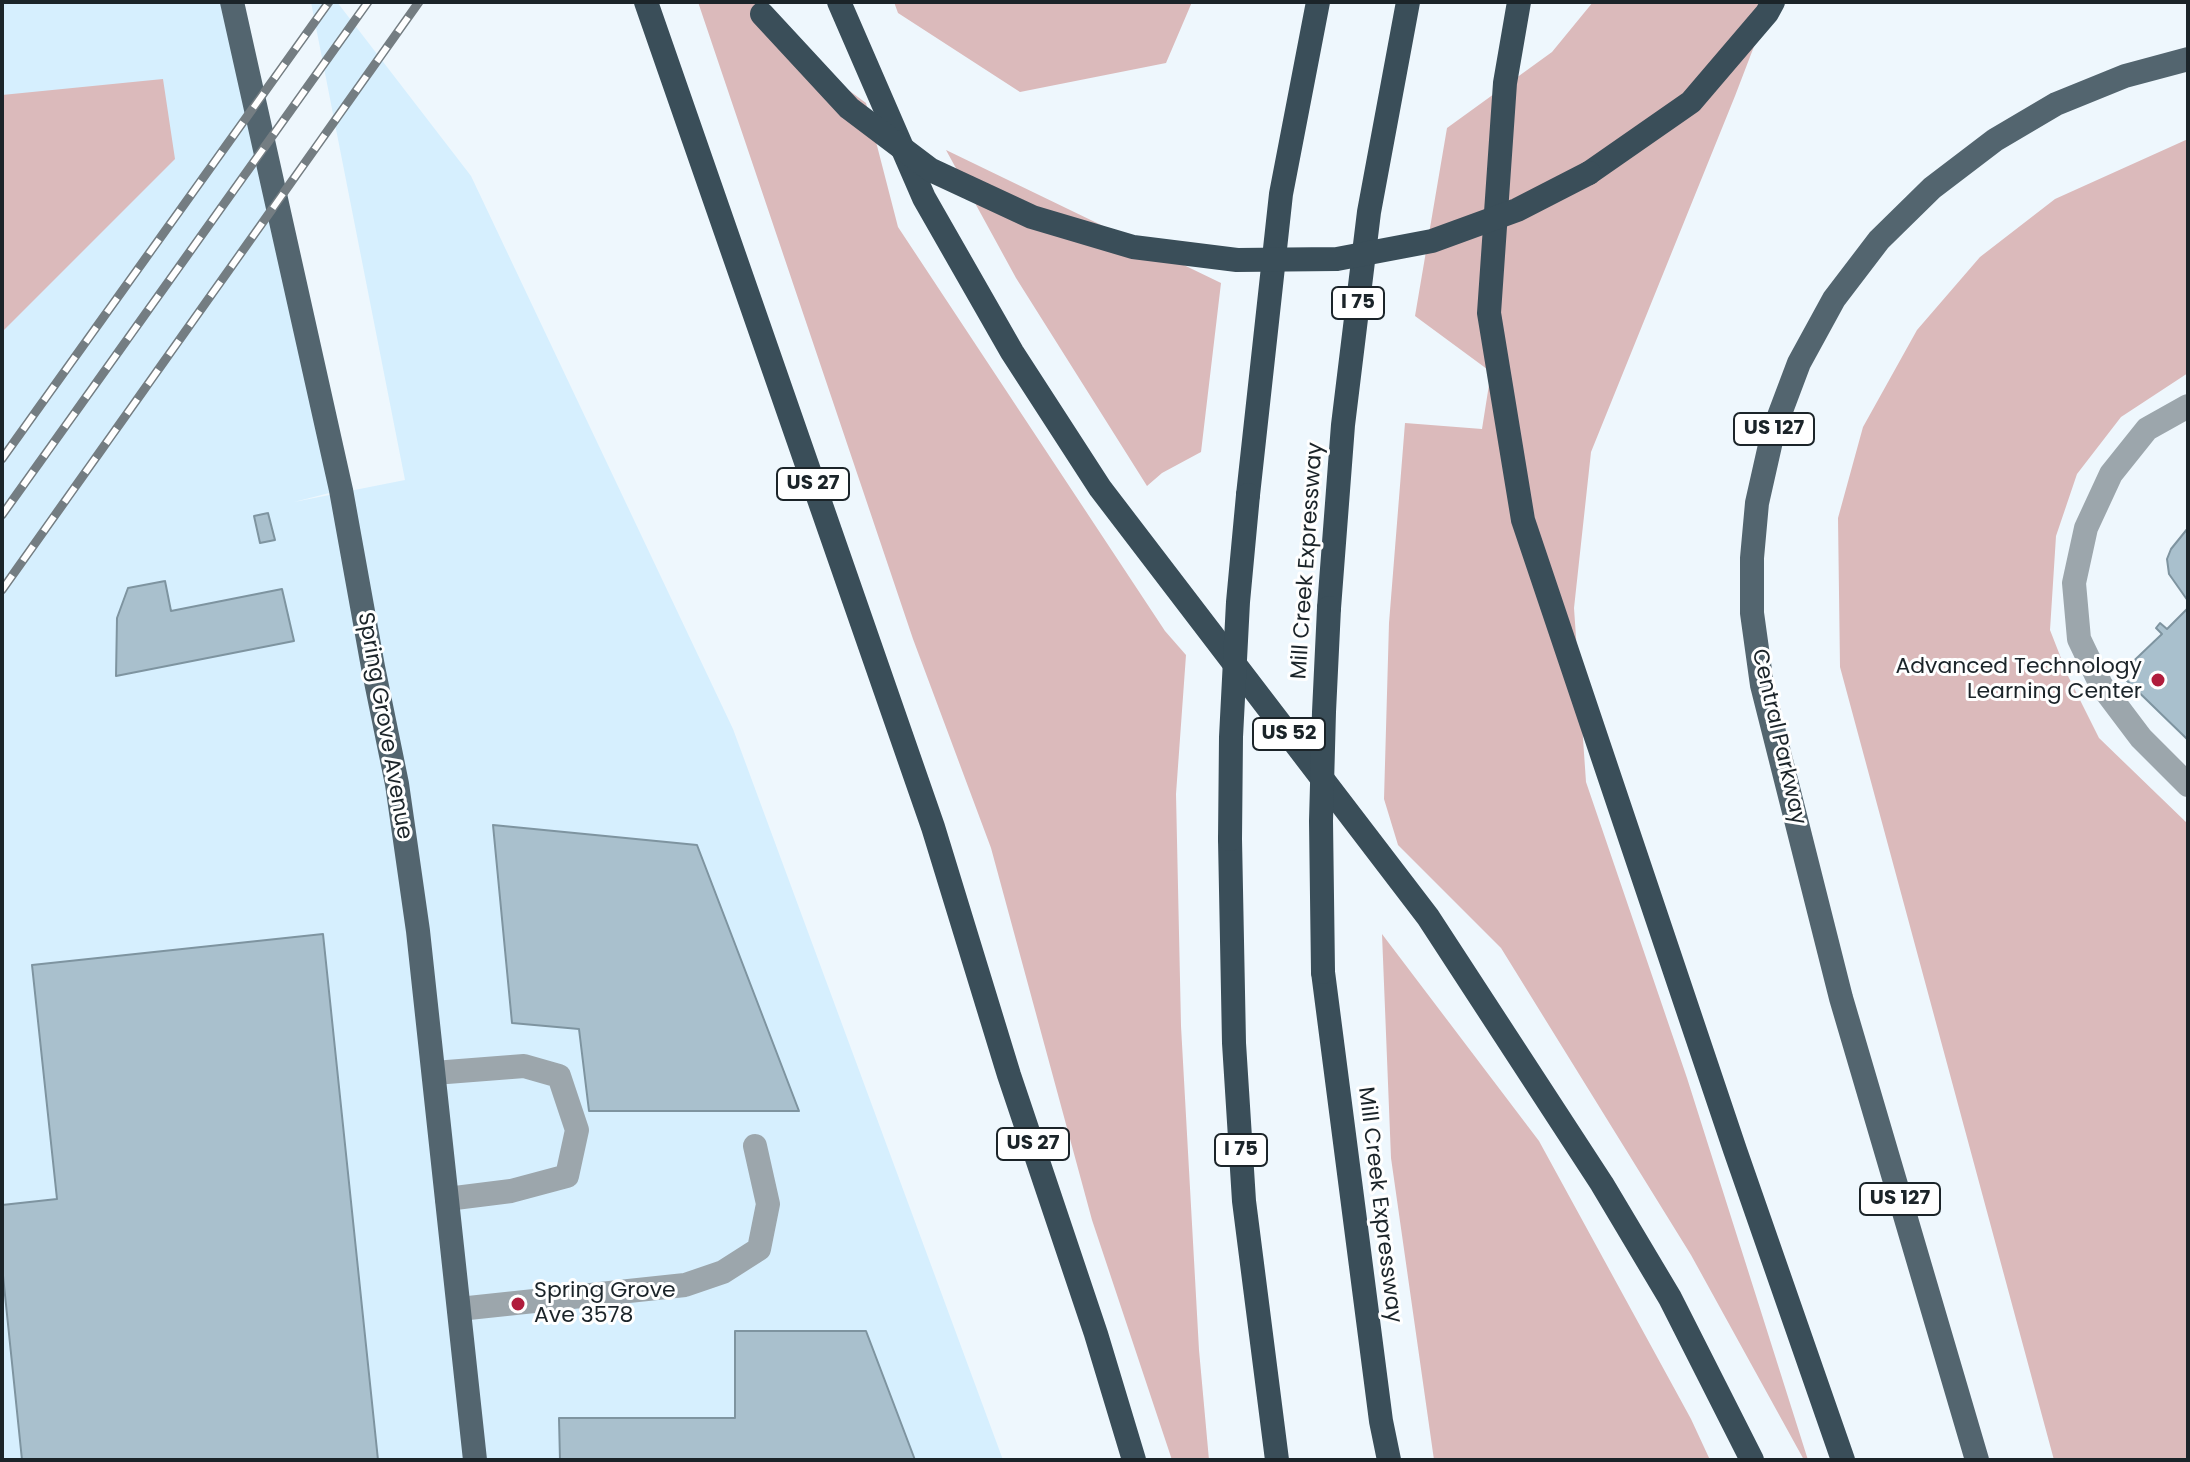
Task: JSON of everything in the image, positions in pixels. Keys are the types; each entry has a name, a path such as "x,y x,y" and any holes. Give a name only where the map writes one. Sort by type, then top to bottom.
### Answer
{"highway":[{"name":"US 27","path":"646,2 933,827 1009,1075 1096,1334 1134,1460"},
{"path":"754,2 849,108 931,170 1032,217 1133,247 1237,260 1337,259 1432,241 1517,210 1589,173 1691,102 1773,2"},
{"name":"US 52","path":"839,2 924,198 1012,352 1100,488 1436,928 1602,1184 1655,1272 1752,1460"},
{"name":"I 75","path":"1277,1460 1244,1201 1234,1043 1231,737 1238,602 1281,194 1318,2"},
{"name":"Mill Creek Expressway","path":"1389,1460 1381,1421 1323,972 1321,821 1329,608 1343,425 1367,227 1408,2"},
{"path":"1519,2 1505,83 1489,313 1523,520 1843,1460"}],"main road":[{"name":"Spring Grove Avenue","path":"232,2 341,490 397,784 418,931 475,1460"},
{"name":"Central Parkway","path":"1977,1460 1841,998 1762,685 1752,613 1752,558 1757,503 1773,432 1799,363 1834,299 1879,240 1932,188 1995,140 2056,104 2125,76 2188,59"}],"lane":[{"path":"2188,406 2147,429 2111,474 2086,528 2074,583 2079,639 2101,685 2141,738 2188,785"},
{"path":"434,1073 524,1066 559,1076 577,1130 567,1176 511,1191 447,1199"},
{"path":"459,1309 685,1285 723,1272 759,1249 768,1204 755,1146"}],"shaded area":[{"path":"2,2 232,2 341,490 294,502 405,480 311,2 337,2 471,176 733,729 1003,1460 2,1460"},
{"path":"698,2 755,2 783,42 866,103 898,227 1165,631 1186,655 1176,794 1181,1026 1199,1350 1209,1460 1172,1460 1092,1220 991,848 913,639"},
{"path":"894,2 1192,2 1166,63 1020,92 898,13"},
{"path":"1593,2 1771,2 1591,452 1574,608 1586,782 1687,1078 1808,1460 1804,1460 1691,1255 1501,948 1398,845 1384,799 1389,623 1405,423 1482,429 1491,372 1415,316 1447,128 1552,52"},
{"path":"163,79 175,159 2,332 2,95"},
{"path":"2188,139 2188,373 2121,417 2077,474 2056,536 2050,630 2068,676 2099,738 2188,824 2188,1460 2054,1460 1840,667 1838,518 1863,427 1917,330 1980,257 2055,199"},
{"path":"946,150 1221,283 1201,452 1162,473 1147,486 1016,278"},
{"path":"1382,934 1539,1141 1691,1419 1710,1460 1434,1460 1391,1158"}],"building":[{"path":"268,513 275,540 260,543 254,516"},
{"path":"2188,528 2188,601 2169,574 2167,559"},
{"path":"165,581 171,611 282,589 294,641 116,676 117,618 128,588"},
{"name":"Advanced Technology Learning Center","path":"2188,608 2188,740 2120,674 2162,634 2156,628 2160,623 2167,629"},
{"path":"493,825 697,845 799,1111 589,1111 579,1029 512,1023"},
{"path":"323,934 378,1460 22,1460 2,1266 2,1205 57,1199 32,965"},
{"path":"735,1331 866,1331 915,1460 560,1460 559,1418 735,1418"}],"railway":[{"path":"2,459 329,2"},
{"path":"2,515 368,2"},
{"path":"2,590 419,2"}],"place":[{"name":"Advanced Technology Learning Center","path":"2158,680"},
{"name":"Spring Grove Ave 3578","path":"518,1304"}]}
